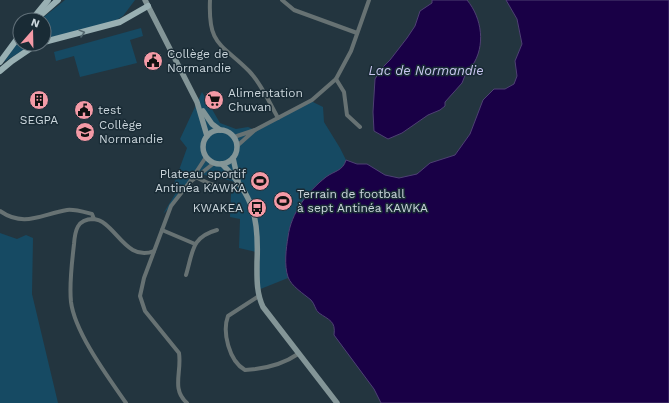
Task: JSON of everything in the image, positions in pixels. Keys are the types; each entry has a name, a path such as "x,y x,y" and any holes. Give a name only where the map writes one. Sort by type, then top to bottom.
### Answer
{"main road":[{"path":"39,12 48,0"},
{"path":"43,12 58,0"},
{"path":"52,40 120,22 147,3 197,102 212,124 220,130 234,136 237,146 233,158 239,183"},
{"path":"0,62 12,46"},
{"path":"0,72 12,61 26,52"},
{"path":"197,102 207,136"},
{"path":"220,130 207,136 203,146 206,157 214,163 222,164 233,158"},
{"path":"222,164 239,183 251,203 257,222 259,296 265,311 337,403"}],"street":[{"path":"210,0 212,30 217,43 248,70 257,81 278,118"},
{"path":"282,0 294,10 357,33"},
{"path":"234,136 255,130 312,100 336,79 351,52 369,0"},
{"path":"336,79 344,92 347,115 360,127"},
{"path":"237,146 255,130"},
{"path":"187,403 181,397 177,386 180,353 149,318 141,304 141,287 171,206 189,183 206,157"},
{"path":"189,183 214,163"},
{"path":"196,176 219,186 229,188 239,183"},
{"path":"0,211 21,219 32,220 68,210 92,214 94,219 105,225 131,249 146,252 154,251"},
{"path":"94,219 85,220 80,223 75,232 70,287 71,302 74,314 85,338 126,403"},
{"path":"162,230 195,244"},
{"path":"186,275 195,244 200,237 206,233 217,230"},
{"path":"259,296 228,316 225,329 234,362 245,370 280,364 298,354"}],"shaded area":[{"path":"65,0 135,0 123,16 112,23 52,37 52,12 50,12"},
{"path":"141,28 143,36 130,40 137,63 80,77 74,56 56,61 54,52"},
{"path":"12,50 12,52 20,52 4,62"},
{"path":"202,92 220,123 236,129 248,127 255,130 311,101 323,107 324,122 346,160 357,164 367,164 385,175 399,178 418,174 365,339 381,403 374,389 334,335 335,328 332,320 318,312 312,301 288,278 258,290 256,252 239,248 240,219 230,217 231,194 239,184 196,173 171,206 163,214 180,186 174,184 187,148 180,139"},
{"path":"0,233 17,239 26,235 33,238 32,294 58,403 0,403"}],"water":[{"name":"Lac de Normandie","path":"432,0 467,0 476,15 479,24 481,41 479,50 472,66 468,68 462,83 445,102 445,106 428,115 402,133 388,139 374,131 373,112 375,79 381,69 390,60 415,26 420,11 432,3"},
{"path":"506,0 669,0 669,403 381,403 374,389 334,335 334,327 331,321 318,312 311,300 295,287 288,277 286,267 287,242 296,211 312,189 326,177 340,169 345,164 346,160 357,164 367,164 385,175 399,178 417,174 430,163 455,155 470,134 483,100 494,89 505,89 514,84 517,76 515,61 522,44 517,19"}],"place":[{"name":"Collège de Normandie","path":"153,61"},
{"name":"SEGPA","path":"39,100"},
{"name":"Alimentation Chuvan","path":"214,100"},
{"name":"test","path":"84,110"},
{"name":"Collège Normandie","path":"85,132"},
{"name":"Plateau sportif Antinéa KAWKA","path":"260,181"},
{"name":"Terrain de football à sept Antinéa KAWKA","path":"283,201"},
{"name":"KWAKEA","path":"257,208"}]}
